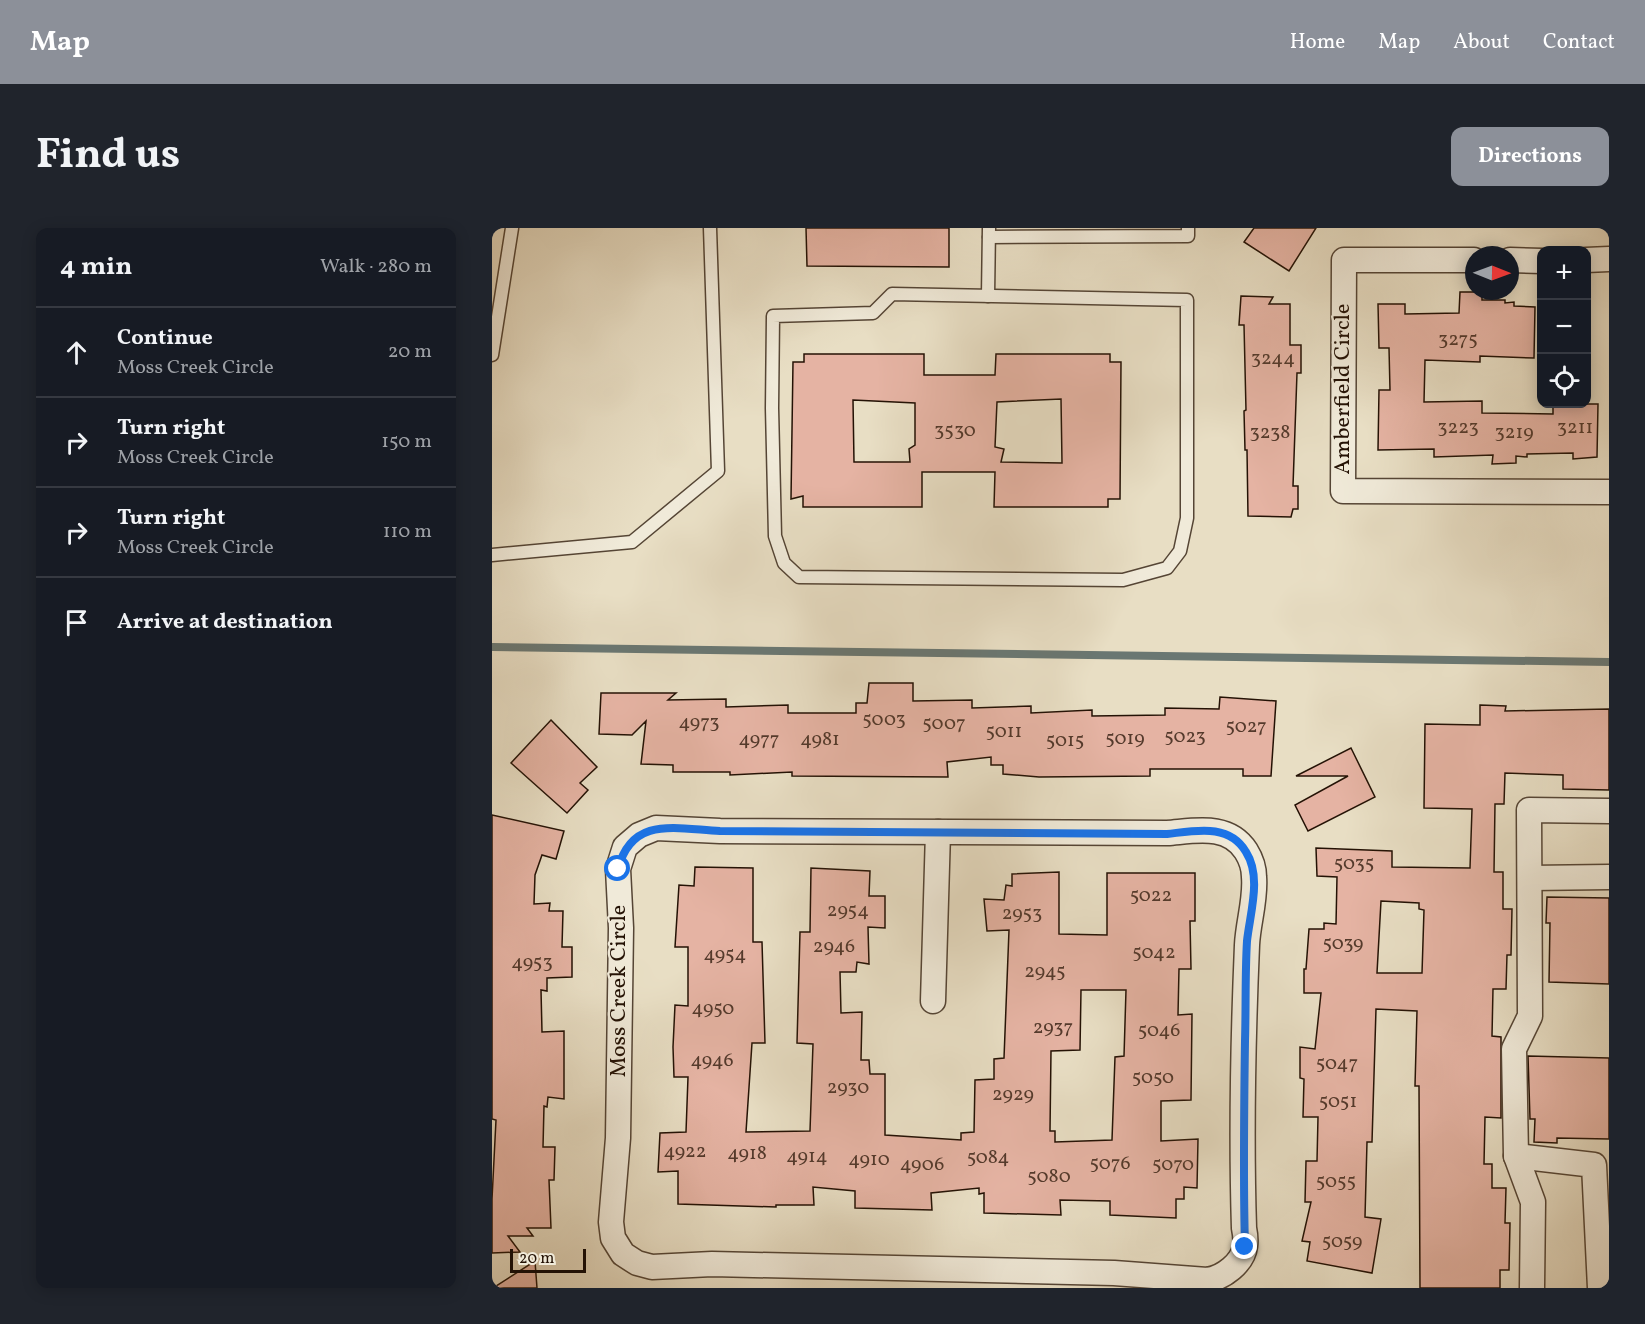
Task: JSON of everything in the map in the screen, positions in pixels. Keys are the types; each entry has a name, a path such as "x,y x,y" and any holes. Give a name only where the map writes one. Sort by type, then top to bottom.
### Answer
{"street":[{"path":"1591,260 1609,259"},
{"name":"Amberfield Circle","path":"1465,260 1344,260 1343,491 1609,492"},
{"path":"1519,261 1537,261"},
{"path":"1532,1288 1533,1202 1516,1156 1514,1049 1530,1016 1529,810 1609,811"},
{"name":"Moss Creek Circle","path":"656,828 720,831 1167,834 1219,831 1234,838 1245,850 1253,864 1254,879 1247,954 1243,1172 1245,1247 1239,1260 1225,1274 1216,1279 1207,1280 1114,1273 927,1278 712,1264 652,1268 637,1263 623,1254 613,1238 611,1222 618,1126 621,928 618,869 625,847 639,835 656,828"},
{"path":"933,1001 938,832"},
{"path":"1530,878 1609,878"},
{"path":"1516,1156 1594,1165 1600,1288"}],"lane":[{"path":"492,355 512,228"},
{"path":"492,555 632,542 718,471 710,228"},
{"path":"988,296 989,232 1188,236 1188,228"},
{"path":"892,294 988,296 1187,300 1187,518 1180,551 1167,568 1123,580 799,577 784,563 775,536 772,408 773,316 873,313 892,294"}],"building":[{"path":"806,228 949,228 949,267 807,266"},
{"path":"1254,228 1316,228 1289,271 1244,242"},
{"path":"1460,292 1465,292 1465,300 1505,300 1505,303 1514,302 1514,306 1535,307 1534,358 1480,356 1480,362 1425,360 1424,402 1482,401 1482,413 1553,414 1553,408 1591,408 1591,404 1598,404 1597,457 1573,459 1573,453 1527,454 1527,457 1516,456 1516,463 1492,464 1493,455 1434,457 1434,449 1378,450 1379,390 1390,390 1389,348 1379,348 1378,304 1405,304 1405,314 1459,313"},
{"path":"1241,296 1273,297 1269,304 1290,304 1290,345 1301,345 1301,373 1297,373 1293,486 1298,486 1298,509 1293,509 1291,517 1248,516 1244,411 1246,410 1244,325 1239,325"},
{"path":"804,354 924,354 924,375 995,375 996,354 1110,354 1110,362 1121,362 1120,499 1108,499 1108,507 994,507 995,472 922,472 922,507 803,507 803,496 791,499 793,362 804,362","holes":["1061,399 1062,463 1001,462 1004,449 995,447 997,402","853,400 915,403 915,445 909,449 910,462 854,462"]},
{"path":"869,683 913,683 913,701 972,700 972,708 1031,706 1031,713 1092,710 1092,716 1165,715 1165,708 1219,709 1220,697 1276,701 1271,776 1243,776 1243,769 1150,769 1150,776 1039,777 1003,774 1003,765 991,765 991,757 947,762 948,777 792,776 792,772 730,775 730,772 673,772 673,765 641,764 646,721 632,735 599,734 601,693 676,693 668,700 726,699 726,707 788,705 788,713 856,713 856,703 867,703"},
{"path":"1480,705 1506,706 1505,711 1609,709 1609,790 1563,789 1563,775 1505,773 1504,804 1495,804 1494,872 1503,872 1503,909 1512,909 1511,955 1507,955 1506,989 1493,989 1492,1036 1501,1037 1501,1118 1485,1117 1484,1164 1492,1164 1492,1188 1506,1188 1505,1223 1510,1223 1509,1270 1500,1270 1500,1288 1420,1288 1419,1086 1415,1086 1417,1011 1376,1009 1372,1142 1367,1142 1365,1217 1381,1219 1372,1273 1307,1261 1310,1242 1302,1241 1311,1202 1305,1202 1306,1161 1317,1161 1318,1117 1303,1117 1304,1079 1300,1078 1300,1047 1315,1049 1321,993 1304,993 1304,969 1306,969 1309,929 1324,929 1324,923 1336,924 1337,877 1317,876 1316,848 1392,851 1392,867 1470,868 1472,809 1424,808 1425,724 1480,725","holes":["1381,901 1419,903 1419,909 1424,910 1422,973 1377,973"]},
{"path":"551,720 597,767 580,783 588,790 567,813 511,763"},
{"path":"1351,748 1375,797 1308,831 1295,805 1348,776 1296,776"},
{"path":"492,815 564,831 556,859 542,855 535,875 534,904 550,903 549,911 563,911 562,947 572,947 572,977 547,978 547,991 541,990 542,1032 564,1031 564,1099 548,1097 547,1107 544,1106 543,1147 555,1147 554,1180 549,1180 551,1228 527,1228 533,1236 508,1236 520,1252 492,1253 496,1120 492,1119"},
{"path":"695,867 753,868 753,942 762,942 765,1043 752,1043 746,1132 810,1131 813,1044 797,1043 800,932 810,932 811,868 870,871 869,896 885,896 885,928 868,927 869,964 857,962 856,972 840,972 841,1013 862,1012 861,1060 869,1060 870,1074 885,1074 885,1135 961,1140 961,1133 974,1132 975,1080 994,1079 994,1059 1004,1058 1009,930 987,931 984,899 1004,900 1006,885 1012,886 1012,874 1059,872 1059,934 1107,935 1107,873 1195,873 1195,921 1190,921 1191,969 1179,969 1178,1015 1192,1014 1191,1100 1161,1101 1161,1141 1198,1139 1197,1188 1184,1187 1184,1199 1176,1199 1176,1218 1110,1215 1110,1201 1060,1200 1061,1215 984,1213 984,1193 979,1194 979,1188 931,1193 932,1210 855,1208 855,1191 813,1187 814,1205 776,1205 776,1207 678,1204 678,1171 658,1172 660,1133 686,1132 688,1077 674,1077 673,1047 675,1005 688,1006 688,947 675,947 679,885 694,886","holes":["1081,990 1126,990 1124,1056 1115,1057 1112,1140 1055,1142 1055,1131 1050,1131 1051,1051 1080,1050"]},
{"path":"1547,897 1609,898 1609,984 1549,982 1550,923 1546,923"},
{"path":"1528,1056 1609,1058 1609,1139 1557,1138 1557,1143 1534,1142 1535,1119 1530,1119"},
{"path":"535,1261 537,1288 493,1288"}],"waterway":[{"path":"492,647 1609,662"}],"route":[{"path":"618,869 625,847 639,835 656,828 720,831 1167,834 1209,830 1219,831 1234,838 1245,850 1253,864 1254,879 1247,942 1243,1172 1245,1247"}]}
